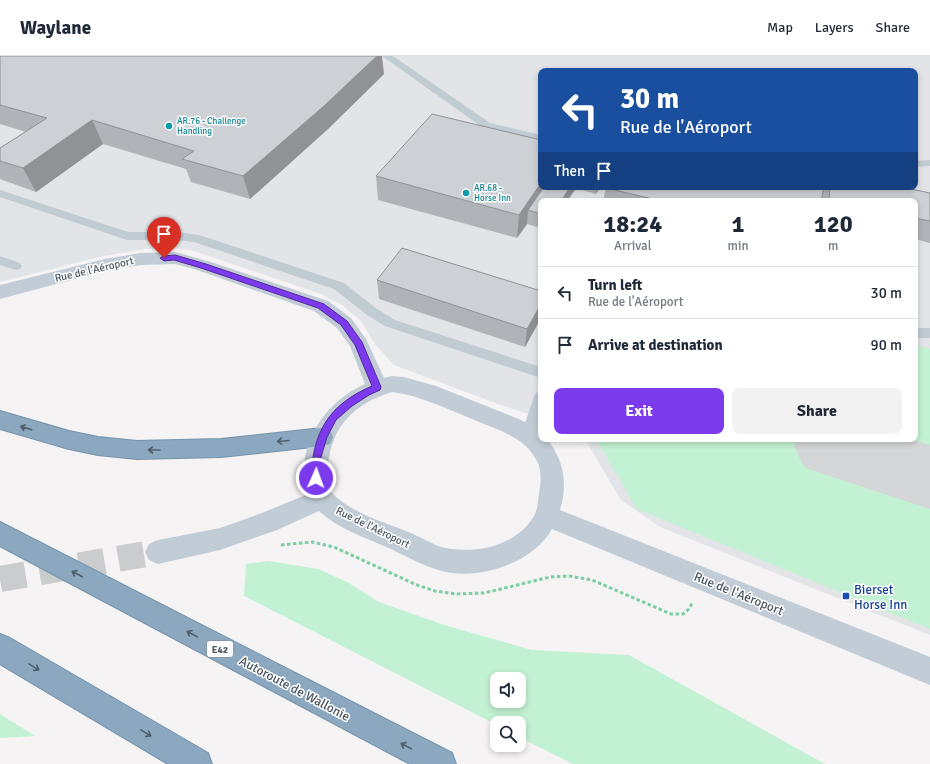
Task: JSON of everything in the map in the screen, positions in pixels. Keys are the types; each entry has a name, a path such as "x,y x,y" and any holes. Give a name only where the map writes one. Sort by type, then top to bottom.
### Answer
{"highway":[{"path":"0,420 91,445 137,450 221,448 322,437"},
{"name":"Autoroute de Wallonie","path":"0,533 441,764"},
{"path":"0,648 198,764"}],"street":[{"name":"Rue de l'Aéroport","path":"0,292 105,265 141,259 175,258 321,306 344,323 359,344 377,387"},
{"name":"Rue de l'Aéroport","path":"392,384 405,385 510,426 529,435 547,457 553,473 552,492 547,516 533,536 517,550 494,558 466,562 443,560 339,512 322,499 316,478 317,457 322,437 333,417 365,392 377,387 392,384"},
{"path":"158,552 220,539 268,522 322,499"},
{"name":"Rue de l'Aéroport","path":"547,516 930,671"}],"lane":[{"path":"387,56 486,125 538,137"},
{"path":"918,164 930,163"},
{"path":"0,193 127,236 176,236 195,238 339,286 372,312 390,323 538,372"},
{"path":"0,260 16,266"},
{"path":"918,333 930,333"},
{"path":"529,435 538,406"}],"shaded area":[{"path":"0,56 930,56 930,635 660,527 621,500 587,442 918,442 918,198 538,198 538,417 498,404 394,365 375,344 361,321 342,305 321,294 191,250 171,248 146,249 103,256 0,282"}],"green space":[{"path":"918,346 930,349 930,629 637,509 598,442 918,442"},
{"path":"269,561 318,569 347,582 379,602 444,625 532,650 629,655 825,764 573,764 526,740 526,716 490,716 490,721 244,596 246,564"},
{"path":"0,714 35,736 0,738"}],"building":[{"name":"AR.76 - Challenge Handling","path":"0,56 377,56 324,106 243,176 182,159 194,151 92,120 23,168 0,161 0,148 47,118 0,105"},
{"name":"AR.68 - Horse Inn","path":"432,114 538,139 538,187 519,215 376,176"},
{"path":"542,190 568,190 563,198 538,198 538,213 528,210"},
{"path":"615,190 823,190 822,198 649,198"},
{"path":"830,190 916,190 930,193 930,221 918,219 918,198 829,198"},
{"path":"402,248 538,290 538,309 527,329 377,280"}],"taxiway":[{"path":"831,447 930,477"}],"tunnel":[{"path":"0,579 158,552"}],"place":[{"name":"AR.76 - Challenge Handling","path":"169,126"},
{"name":"AR.68 - Horse Inn","path":"466,193"},
{"name":"Bierset Horse Inn","path":"846,596"}],"route":[{"path":"164,258 175,258 204,266 321,306 344,323 359,344 377,387 365,392 333,417 322,437 317,457 316,478"}]}
